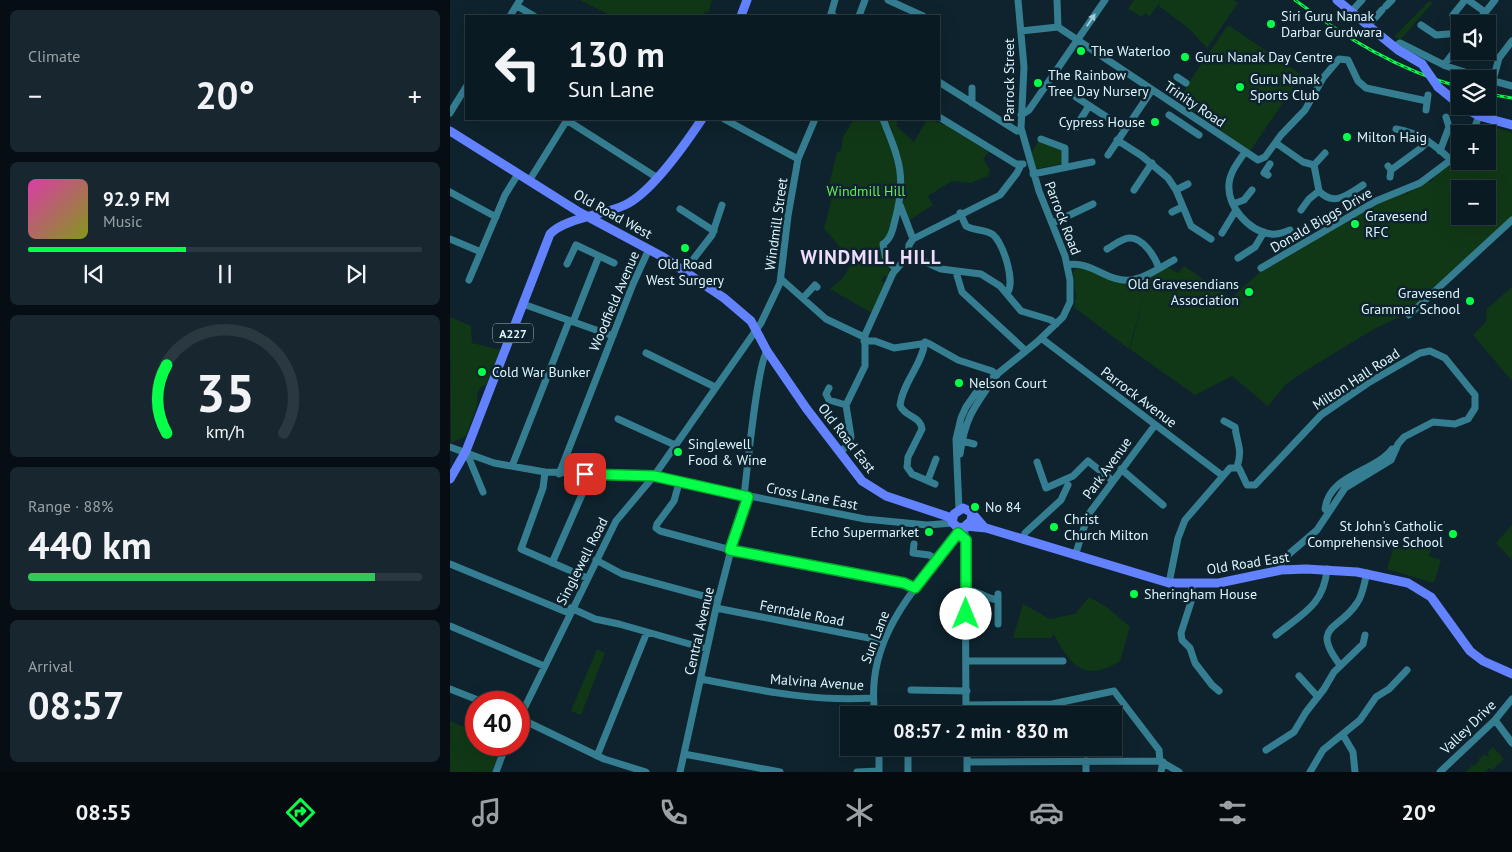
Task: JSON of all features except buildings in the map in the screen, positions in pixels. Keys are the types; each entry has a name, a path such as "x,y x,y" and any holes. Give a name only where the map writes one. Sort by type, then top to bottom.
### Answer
{"main road":[{"path":"741,15 747,0"},
{"path":"1337,0 1394,46 1422,64 1438,88 1451,98"},
{"path":"1479,116 1512,126"},
{"name":"A227","path":"450,479 466,452 549,236 556,228 607,212 635,200 656,177 701,120"},
{"name":"Old Road West","path":"450,131 589,218 650,249 685,270 730,303 751,321 756,330"},
{"name":"A227","path":"568,223 575,217 575,209"},
{"path":"602,225 602,218 607,212"},
{"name":"Old Road East","path":"756,330 767,351 840,452 862,481 871,489 898,501 943,515 960,527 986,528 1169,583 1192,585 1219,583 1281,570 1327,569 1367,573 1408,583 1422,589 1445,614 1470,651 1483,661 1512,674"},
{"path":"963,508 971,513 971,520 960,527 959,510 963,508"},
{"name":"Old Road East","path":"971,513 986,528"}],"street":[{"path":"832,15 831,14 835,0"},
{"path":"858,15 865,0"},
{"path":"888,0 921,15"},
{"name":"Parrock Street","path":"1018,0 1024,67 1020,115 1021,131"},
{"path":"1021,31 1058,27 1057,0"},
{"path":"1020,115 1029,110 1105,0"},
{"path":"1351,12 1362,0"},
{"path":"1368,26 1392,0"},
{"path":"1453,15 1467,0 1485,12"},
{"path":"1483,15 1495,0"},
{"path":"511,15 518,3 533,15"},
{"path":"1421,25 1436,35 1451,34"},
{"name":"Trinity Road","path":"1058,27 1245,152 1260,160"},
{"path":"1493,70 1499,58 1512,42"},
{"path":"1394,46 1399,43 1444,65 1460,70"},
{"path":"1444,65 1451,56"},
{"path":"1269,170 1260,160 1305,110 1334,62 1341,58 1348,60 1358,81 1364,87 1427,98 1426,110"},
{"path":"1177,77 1186,83"},
{"path":"1496,81 1512,86"},
{"path":"940,83 1017,132 1021,131"},
{"path":"972,88 972,103"},
{"path":"450,113 465,89"},
{"path":"1108,155 1152,90"},
{"path":"1076,97 1125,130"},
{"path":"1075,128 1089,106"},
{"path":"1179,123 1186,113"},
{"path":"1169,115 1199,134"},
{"path":"1476,125 1479,116"},
{"path":"1440,150 1449,127 1446,117"},
{"path":"940,119 1021,165"},
{"path":"1189,128 1195,119"},
{"path":"529,181 565,120"},
{"path":"568,120 656,177"},
{"path":"726,120 798,159"},
{"name":"Windmill Street","path":"756,330 776,295 781,279 788,216 798,159 815,120"},
{"path":"883,120 894,145 901,175 900,205 890,237 883,244 886,260 896,269"},
{"path":"1396,129 1414,132 1428,140 1440,150 1448,163"},
{"name":"Parrock Road","path":"959,510 960,486 956,439 961,418 975,394 1056,324 1066,313 1070,302 1067,264 1033,174 1021,131"},
{"path":"1041,139 1065,148 1065,167"},
{"path":"1117,140 1152,164 1168,178 1176,190 1191,226 1211,239"},
{"path":"1390,171 1421,148 1428,140"},
{"path":"1276,143 1302,162 1314,165"},
{"path":"1245,152 1231,173 1229,194 1235,207 1245,220 1264,232 1278,234 1290,230"},
{"path":"1314,165 1326,153"},
{"name":"Donald Biggs Drive","path":"1261,268 1376,201 1420,183 1451,160"},
{"path":"840,452 848,445 851,435 846,404 865,366 864,339 896,269 908,256 909,245 913,239 960,213 1000,194 1021,165 1029,162"},
{"path":"1033,174 1092,162"},
{"path":"1134,190 1152,164"},
{"path":"1314,165 1319,191 1326,198 1335,200 1353,187 1363,185"},
{"path":"469,280 505,194 518,174"},
{"path":"1176,190 1188,184"},
{"path":"1222,233 1235,207 1252,190"},
{"path":"1301,206 1319,191"},
{"path":"450,192 496,217"},
{"path":"685,270 702,251 714,231 722,205"},
{"path":"900,205 913,239"},
{"path":"1053,223 1091,205"},
{"path":"1172,212 1182,207"},
{"path":"680,209 714,231"},
{"path":"960,213 966,226 992,234 1002,245 1010,284 1007,293"},
{"path":"1409,315 1512,220"},
{"path":"1238,258 1255,247 1264,232"},
{"path":"1112,248 1128,238 1132,238 1150,250 1159,268"},
{"path":"450,239 481,252"},
{"path":"567,264 576,245 612,261"},
{"name":"Woodfield Avenue","path":"560,474 613,336 650,249"},
{"path":"512,466 599,256"},
{"path":"908,256 938,268 956,272 979,273 995,282 1007,293 1022,312 1051,320 1056,324"},
{"path":"1067,264 1082,263 1116,278 1126,280 1137,279 1174,260"},
{"path":"956,272 962,292 1026,351"},
{"path":"781,279 830,322 864,339 898,348 925,342 964,362 997,374"},
{"path":"803,298 815,285"},
{"path":"523,304 613,336"},
{"name":"Singlewell Road","path":"530,695 616,521 654,476 756,330"},
{"name":"Parrock Avenue","path":"1041,338 1223,476"},
{"path":"925,342 900,405 903,411 918,419 922,429 908,457 907,467 912,474 935,484"},
{"name":"Central Avenue","path":"680,772 717,604 746,496 758,393 767,351"},
{"name":"Milton Hall Road","path":"1247,484 1252,486 1258,484 1321,416 1368,383 1420,353 1430,351 1445,358 1474,394 1476,402 1472,415 1459,423 1431,423 1404,437 1392,459 1344,488 1313,534 1282,560 1281,570"},
{"path":"646,353 715,387"},
{"name":"Parrock Road","path":"959,464 962,441 971,410 997,374"},
{"path":"829,388 826,394 829,400 846,404"},
{"path":"618,419 675,445"},
{"path":"1224,421 1237,428 1241,448 1239,469 1247,484 1246,494"},
{"name":"Park Avenue","path":"1075,556 1088,515 1155,425"},
{"path":"962,441 974,444"},
{"name":"Cross Lane East","path":"450,447 494,463 546,472 654,476 679,483 865,519 960,527"},
{"path":"466,452 483,492"},
{"path":"928,480 936,459"},
{"path":"1037,462 1046,488 1072,476 1088,461 1113,481"},
{"path":"1169,583 1178,538 1185,520 1231,468 1239,469"},
{"path":"1121,469 1164,505"},
{"path":"546,472 543,488 521,549 587,578"},
{"path":"552,563 584,490 585,474"},
{"path":"679,483 674,501 657,524 657,530 730,550 904,583 915,588"},
{"path":"1023,540 1025,533 1061,500 1068,485"},
{"name":"Parrock Road","path":"960,486 971,513"},
{"path":"937,524 943,515"},
{"path":"960,527 966,590 967,705 1052,704 1114,691 1159,750 1162,762 1161,772"},
{"name":"Sun Lane","path":"873,706 872,698 874,674 884,641 900,607 938,560 960,527"},
{"path":"914,544 913,553 929,555 938,560"},
{"name":"Ferndale Road","path":"596,560 622,574 717,604 884,641"},
{"path":"450,564 594,619 707,649"},
{"path":"1276,635 1318,599 1326,585 1327,569"},
{"path":"1340,665 1328,649 1328,634 1332,626 1357,603 1367,573"},
{"path":"1192,585 1191,602 1181,633 1182,640 1190,648 1201,670 1219,691"},
{"path":"966,590 976,591 988,598 998,597 998,624"},
{"path":"450,626 544,666"},
{"path":"597,756 647,632"},
{"path":"1271,749 1295,732 1305,713 1318,698 1340,665 1363,644 1365,635"},
{"path":"966,661 1063,660"},
{"path":"1310,772 1322,750 1360,720 1376,697 1389,689 1407,670"},
{"name":"Malvina Avenue","path":"701,679 782,695 848,700 872,698"},
{"path":"1300,682 1318,698"},
{"path":"450,689 465,695"},
{"path":"911,690 967,691"},
{"name":"Valley Drive","path":"1440,772 1495,720 1512,699"},
{"path":"1495,720 1512,743"},
{"path":"530,723 597,756 632,770 646,772"},
{"path":"1343,735 1353,752 1355,772"},
{"path":"684,754 780,772"},
{"path":"496,772 502,756"},
{"path":"857,772 879,771 879,756"},
{"path":"967,756 967,772"},
{"path":"908,757 908,772"},
{"path":"1086,761 1086,772"},
{"path":"967,762 1162,762 1179,772"}],"green space":[{"path":"580,0 712,0 708,13 705,11 703,15 610,15"},
{"path":"1134,0 1233,0 1238,3 1207,48 1188,28 1159,6 1160,2 1150,16 1145,13 1142,17 1128,9"},
{"path":"1429,1 1432,3 1400,40 1394,37"},
{"name":"Guru Nanak Sports Club","path":"1228,25 1302,75 1250,151 1181,103 1187,85"},
{"name":"Windmill Hill","path":"853,120 882,120 891,143 901,182 891,232 881,241 890,273 888,278 884,276 881,281 885,283 872,313 830,289 843,278 854,259 840,247 824,228 830,207 833,185 829,184 837,153 841,150 843,137"},
{"path":"887,120 894,120 898,123 896,126 914,142 926,120 945,125 989,152 983,159 990,170 988,176 971,183 952,181 928,196 933,205 908,221 903,204 904,175 893,131"},
{"path":"1496,128 1512,132 1512,217 1406,314 1374,329 1305,371 1286,384 1268,406 1232,376 1195,395 1130,349 1150,274 1166,266 1178,273 1184,266 1231,298 1262,270 1376,203 1404,193 1407,194 1426,181 1431,182 1436,175 1451,164 1451,170 1496,170"},
{"path":"1039,140 1065,149 1064,163 1036,169 1032,152"},
{"path":"1079,266 1139,283 1140,285 1148,282 1129,349 1074,307 1076,296 1073,272"},
{"path":"1512,287 1512,381 1473,335 1486,322 1487,309"},
{"path":"450,317 471,326 472,343 501,350 486,385 481,387 478,392 478,403 466,436 451,443"},
{"path":"1512,525 1512,560 1496,543"},
{"path":"1410,538 1432,544 1429,556 1441,560 1434,583 1387,569 1394,546 1406,550"},
{"path":"1089,597 1108,608 1130,627 1120,661 1097,671 1088,671 1080,668 1066,655 1054,634 1051,638 1013,638 1023,604 1050,619 1075,614"},
{"path":"597,649 605,653 581,715 571,711"},
{"path":"450,721 465,727 465,756 498,756 492,772 450,772"},
{"path":"1493,747 1504,759 1492,770 1489,768 1485,772 1466,772 1471,767 1470,765 1474,766 1480,760 1478,757 1481,758 1484,754 1490,758 1487,753"}],"railway":[{"path":"1295,0 1353,40 1373,51 1415,72 1451,84"},
{"path":"1496,95 1512,98"}],"place":[{"name":"Siri Guru Nanak Darbar Gurdwara","path":"1271,24"},
{"name":"The Waterloo","path":"1081,51"},
{"name":"Guru Nanak Day Centre","path":"1185,57"},
{"name":"The Rainbow Tree Day Nursery","path":"1038,83"},
{"name":"Guru Nanak Sports Club","path":"1240,87"},
{"name":"Cypress House","path":"1155,122"},
{"name":"Milton Haig","path":"1347,137"},
{"name":"Gravesend RFC","path":"1355,224"},
{"name":"Old Road West Surgery","path":"685,248"},
{"name":"Old Gravesendians Association","path":"1249,292"},
{"name":"Gravesend Grammar School","path":"1470,301"},
{"name":"Cold War Bunker","path":"482,372"},
{"name":"Nelson Court","path":"959,383"},
{"name":"Singlewell Food & Wine","path":"678,452"},
{"name":"No 84","path":"975,507"},
{"name":"Christ Church Milton","path":"1054,527"},
{"name":"Echo Supermarket","path":"929,532"},
{"name":"St John's Catholic Comprehensive School","path":"1453,534"},
{"name":"Sheringham House","path":"1134,594"}],"district":[{"name":"WINDMILL HILL","path":"871,257"}],"route":[{"path":"585,474 654,476 748,497 730,550 904,583 915,588 958,533 966,538 966,614"}]}
